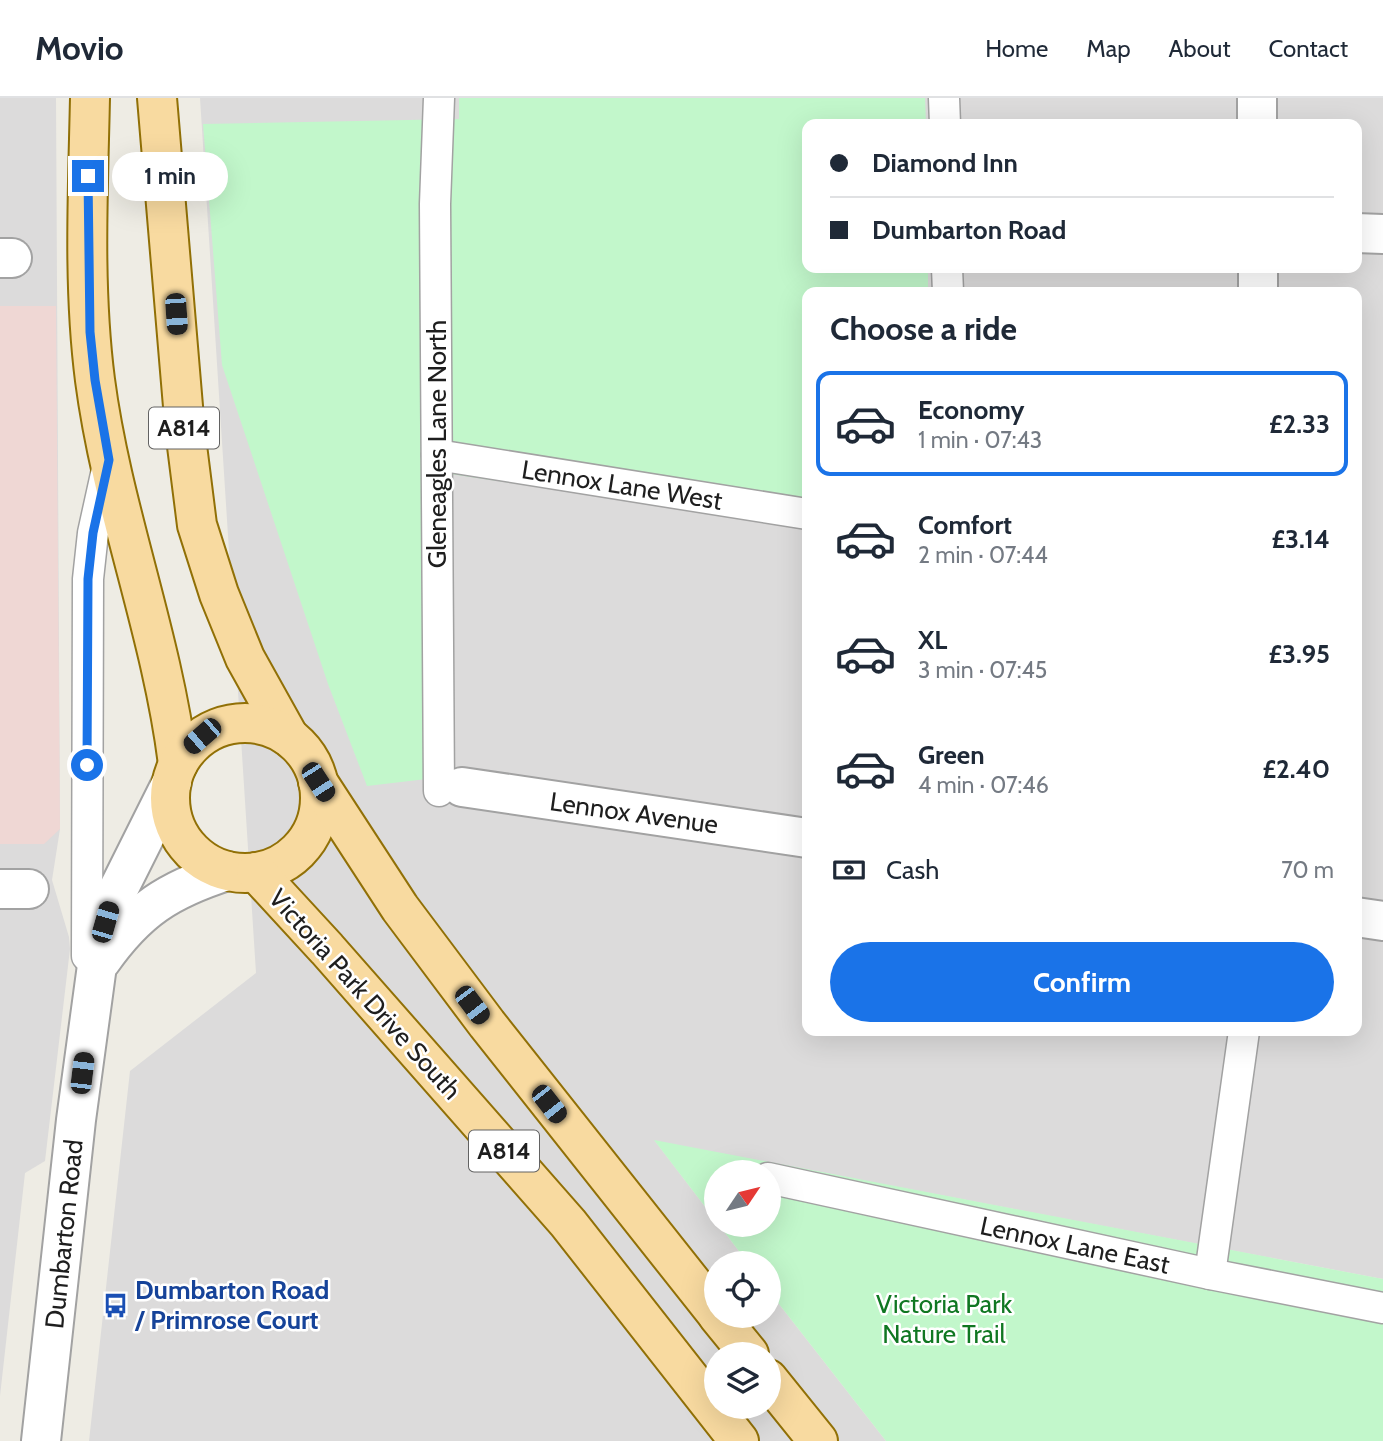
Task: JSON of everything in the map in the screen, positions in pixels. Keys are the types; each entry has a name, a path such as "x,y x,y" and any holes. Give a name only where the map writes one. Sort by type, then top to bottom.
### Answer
{"main road":[{"name":"Dumbarton Road","path":"90,98 87,215 90,332 95,380 109,460 169,705 175,773"},
{"name":"A814","path":"158,98 185,430 197,525 219,594 245,657 289,737"},
{"path":"255,723 289,737 308,757 318,782 320,799 317,817 301,848 272,868 242,872 205,862 187,846 175,826 171,805 175,773 188,748 202,736 227,725 255,723"},
{"name":"A814","path":"318,782 400,908 471,1003 704,1299"},
{"name":"Victoria Park Drive South","path":"242,872 327,949 568,1223 739,1441"},
{"name":"A814","path":"728,1328 739,1342"},
{"path":"781,1395 818,1441"}],"street":[{"path":"1257,98 1257,119"},
{"path":"1362,233 1383,234"},
{"name":"Dumbarton Road","path":"40,1441 95,968 101,936 109,908 175,773"},
{"name":"Lennox Avenue","path":"451,789 802,837"},
{"name":"Dumbarton Road","path":"95,968 113,943 149,907 191,883 242,872"},
{"path":"1362,918 1383,920"}],"lane":[{"name":"Gleneagles Lane North","path":"439,98 435,204 437,455 451,789"},
{"path":"944,98 945,119"},
{"name":"Lennox Lane West","path":"437,455 802,513"},
{"name":"Dumbarton Road","path":"88,1026 88,579 93,533 109,460"},
{"path":"1210,1274 1243,1036"},
{"name":"Lennox Lane East","path":"781,1181 1210,1274 1383,1308"}],"shaded area":[{"path":"0,98 56,98 60,829 52,880 70,949 45,1161 25,1173 0,1396"},
{"path":"200,98 1383,98 1383,1279 781,1165 781,1160 755,1160 655,1141 704,1205 704,1237 728,1237 739,1251 704,1251 704,1328 781,1328 781,1307 886,1441 89,1441 130,1071 256,973"},
{"path":"0,306 56,306 60,829 44,844 0,844"}],"green space":[{"path":"459,98 925,98 926,119 802,119 802,273 928,273 928,287 802,287 802,525 450,474 452,776 367,786 328,684 222,365 203,124 459,119"},
{"name":"Victoria Park Nature Trail","path":"654,1140 759,1160 704,1160 704,1205"},
{"name":"Victoria Park Nature Trail","path":"781,1164 1383,1279 1383,1441 886,1441 781,1307 781,1251 739,1251 728,1237 781,1237"}],"place":[{"name":"Dumbarton Road / Primrose Court","path":"115,1305"}],"route":[{"path":"87,765 88,579 93,533 109,460 95,380 90,332 88,176"}]}
